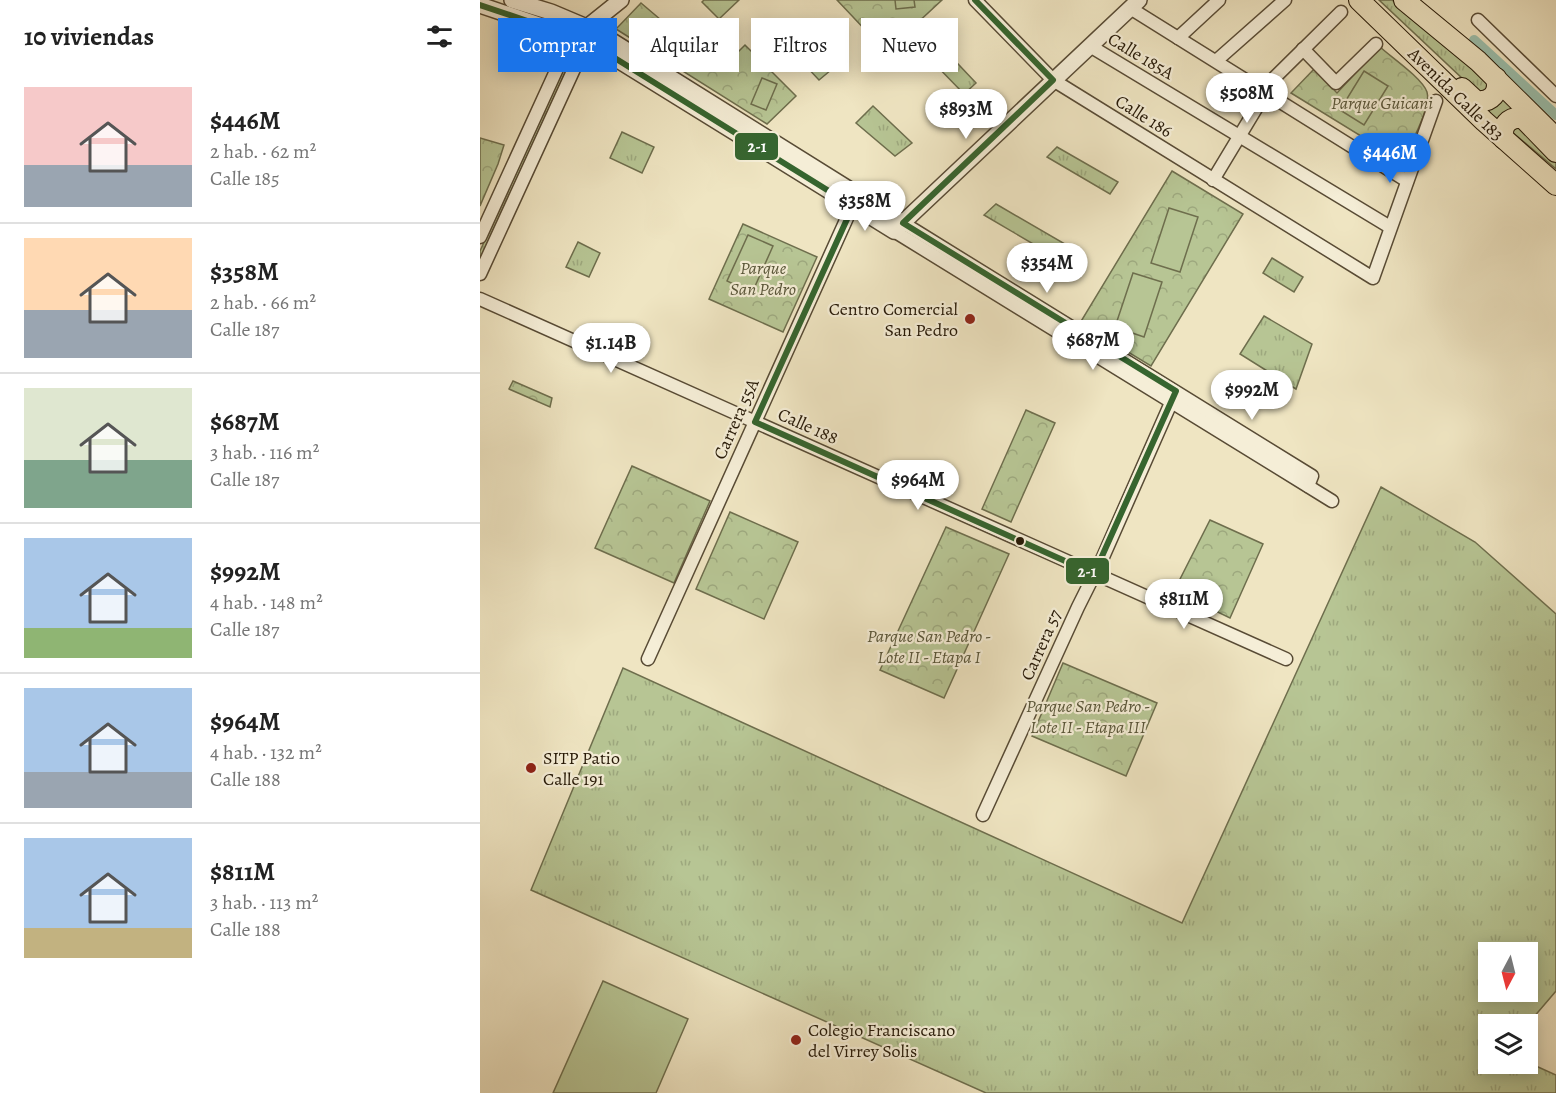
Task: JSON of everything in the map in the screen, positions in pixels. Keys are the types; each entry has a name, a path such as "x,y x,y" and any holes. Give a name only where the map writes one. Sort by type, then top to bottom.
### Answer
{"main road":[{"name":"Avenida Calle 183","path":"1359,0 1383,37 1556,185"},
{"name":"Avenida Calle 183","path":"1404,0 1496,78 1556,138"},
{"path":"1383,37 1433,60 1476,101 1485,101 1493,97 1497,85 1496,78"},
{"path":"1504,140 1505,124 1512,118 1523,118 1556,152"}],"street":[{"path":"512,0 551,12 561,18"},
{"path":"602,18 621,0"},
{"name":"Calle 186","path":"975,0 1053,80 1373,278 1390,227"},
{"path":"1178,38 1219,0"},
{"path":"1216,61 1285,0"},
{"path":"898,227 1135,4 1178,38 1407,181"},
{"path":"480,6 526,18"},
{"path":"1213,180 1264,91 1341,12"},
{"path":"1478,20 1556,96"},
{"path":"1304,49 1336,83 1383,37"},
{"name":"Calle 185A","path":"1090,46 1390,227"},
{"path":"617,53 1174,397 1332,501"},
{"path":"480,237 556,72"},
{"path":"480,274 573,72"},
{"path":"1390,227 1436,101"},
{"name":"Carrera 55A","path":"648,659 855,200"},
{"name":"Calle 188","path":"480,299 1286,659"},
{"name":"Carrera 57","path":"983,815 1174,397"}],"green space":[{"path":"704,0 739,0 720,18 702,2"},
{"path":"837,0 942,0 923,18 861,18 861,25"},
{"path":"895,0 914,0 915,7 896,9"},
{"path":"1379,0 1392,0 1486,78 1488,90 1480,95"},
{"path":"641,3 659,18 629,18 629,37 617,28"},
{"path":"745,45 751,51 751,72 772,72 796,96 767,124 684,72 739,72 739,51"},
{"name":"Parque Guicani","path":"1380,47 1413,74 1427,92 1428,99 1423,117 1403,162 1291,93 1314,69 1337,93"},
{"path":"958,64 976,83 964,94 943,72 958,72"},
{"path":"1364,71 1388,86 1364,125 1340,110"},
{"path":"562,72 566,72 480,259 480,251"},
{"path":"812,72 829,72 819,80"},
{"path":"762,78 777,84 766,110 751,104"},
{"path":"1499,92 1518,111 1500,125 1482,108"},
{"path":"873,106 912,143 895,156 856,123"},
{"path":"1515,123 1556,156 1556,169 1512,132"},
{"path":"622,132 654,147 642,173 610,158"},
{"path":"480,138 504,145 480,206"},
{"path":"1057,147 1118,182 1110,194 1047,157"},
{"path":"1172,171 1243,214 1151,366 1080,323"},
{"path":"996,204 1077,251 1069,265 984,215"},
{"path":"1169,208 1198,217 1180,272 1151,263"},
{"name":"Parque San Pedro","path":"743,224 817,257 783,332 709,299"},
{"path":"748,235 773,246 752,293 727,281"},
{"path":"578,242 600,253 589,277 566,267"},
{"path":"1272,258 1303,277 1294,292 1263,273"},
{"path":"1133,273 1162,282 1144,337 1115,327"},
{"path":"1264,316 1312,344 1296,389 1240,354"},
{"path":"513,381 552,398 550,407 509,389"},
{"path":"1026,410 1055,423 1011,522 982,509"},
{"path":"632,466 710,501 674,583 595,548"},
{"path":"1381,487 1475,542 1556,614 1556,991 1536,1014 1478,1014 1478,1074 1538,1074 1538,1067 1556,1075 1556,1093 986,1093 531,890 623,668 1182,923"},
{"path":"730,512 798,542 764,619 696,589"},
{"path":"1210,520 1263,544 1230,618 1174,591"},
{"name":"Parque San Pedro - Lote II - Etapa I","path":"946,527 1009,554 944,698 880,670"},
{"name":"Parque San Pedro - Lote II - Etapa III","path":"1063,663 1157,703 1126,776 1032,736"},
{"path":"603,981 688,1019 656,1093 553,1093"}],"waterway":[{"path":"1474,40 1556,115"}],"transit line":[{"name":"2-1","path":"480,5 589,42 853,206 755,422 1094,574 1176,391 903,223 1053,80 975,0"}],"place":[{"name":"Centro Comercial San Pedro","path":"970,319"},
{"name":"SITP Patio Calle 191","path":"531,768"},
{"name":"Colegio Franciscano del Virrey Solis","path":"796,1040"}]}
